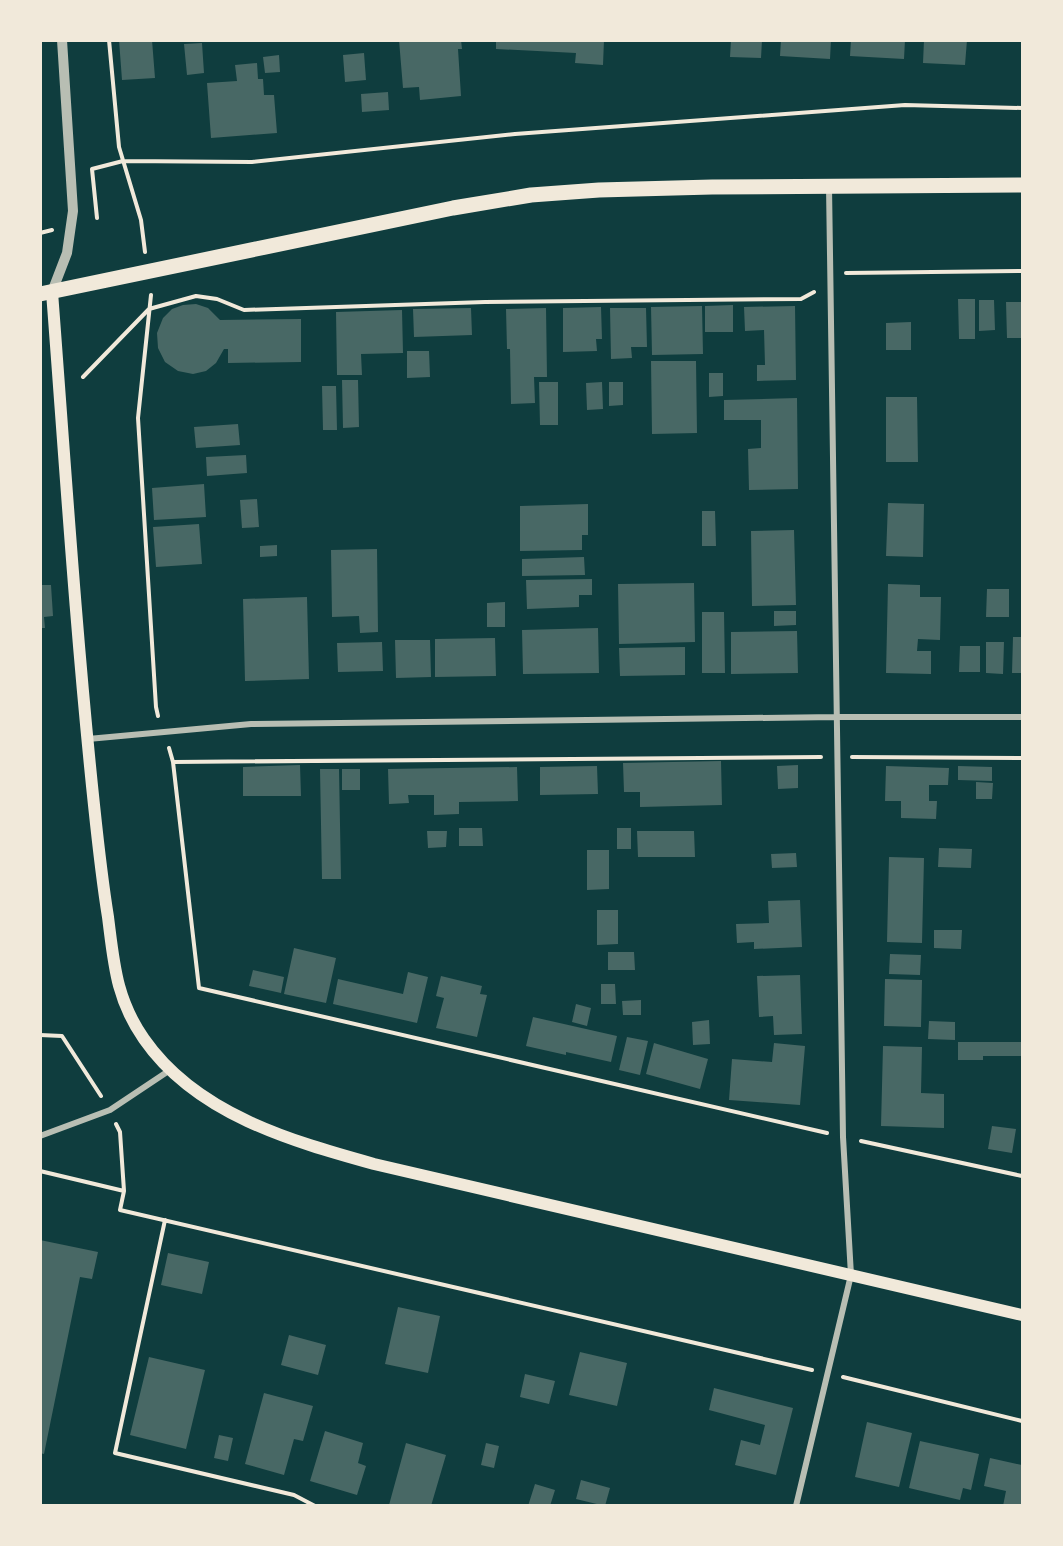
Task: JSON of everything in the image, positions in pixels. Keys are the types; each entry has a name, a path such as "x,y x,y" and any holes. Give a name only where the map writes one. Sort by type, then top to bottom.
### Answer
{"main road":[{"path":"1023,185 644,189 531,195 453,208 46,293 87,739 101,870 117,982 128,1012 145,1040 170,1070 206,1098 243,1119 304,1144 374,1164 1023,1315"}],"street":[{"path":"46,293 67,253 73,211 62,40"},
{"path":"796,1506 851,1275 843,1137 829,186"},
{"path":"87,739 251,724 1023,717"},
{"path":"40,1136 110,1110 170,1070"}],"path":[{"path":"109,40 119,147 141,220 145,253"},
{"path":"97,218 92,169 123,161 252,162 515,134 905,105 1023,108"},
{"path":"40,233 53,230"},
{"path":"83,377 149,309 195,296 217,299 244,310 485,302 801,299 848,272 1023,271"},
{"path":"151,295 138,418 156,707 173,762 199,988 843,1137 1023,1176"},
{"path":"173,762 837,757 1023,758"},
{"path":"40,1172 124,1191 120,1210 826,1373 1023,1421"},
{"path":"165,1220 114,1453 294,1496 315,1506"}],"building":[{"path":"119,40 152,40 155,78 122,80"},
{"path":"399,40 461,40 462,49 458,49 461,96 420,100 419,87 403,88"},
{"path":"496,40 604,40 603,65 575,63 576,53 496,49"},
{"path":"731,40 762,40 761,58 730,57"},
{"path":"781,40 831,40 830,59 780,56"},
{"path":"851,40 905,40 904,59 850,56"},
{"path":"924,40 967,40 965,65 923,63"},
{"path":"202,43 204,73 187,75 184,44"},
{"path":"364,53 366,80 345,82 343,55"},
{"path":"279,55 280,72 265,73 263,57"},
{"path":"257,63 258,79 263,79 264,95 274,95 277,133 211,138 207,83 237,81 235,65"},
{"path":"388,92 389,110 362,112 361,94"},
{"path":"958,299 975,299 975,339 959,339"},
{"path":"979,300 994,300 995,330 979,331"},
{"path":"1006,302 1022,302 1022,338 1007,338"},
{"path":"196,304 208,308 220,320 301,319 301,362 228,363 228,349 224,349 216,363 206,371 193,374 178,371 165,362 158,348 157,333 163,318 172,309"},
{"path":"733,305 733,332 705,332 705,306"},
{"path":"702,306 703,354 652,355 651,307"},
{"path":"795,306 796,380 757,381 757,365 765,365 764,330 745,331 744,307"},
{"path":"601,307 602,339 596,339 597,351 563,352 563,308"},
{"path":"471,308 472,335 414,337 413,309"},
{"path":"546,308 547,377 534,377 535,403 511,404 510,349 507,349 506,309"},
{"path":"610,308 646,308 647,347 631,347 632,358 611,359"},
{"path":"402,310 403,353 361,354 362,375 337,375 336,312"},
{"path":"911,322 911,350 886,350 886,323"},
{"path":"407,351 429,351 430,377 407,378"},
{"path":"651,361 696,361 697,433 652,434"},
{"path":"709,373 723,373 723,396 709,397"},
{"path":"342,380 358,380 359,427 343,428"},
{"path":"539,382 558,382 558,425 540,425"},
{"path":"602,382 603,409 587,410 586,383"},
{"path":"609,382 623,382 623,405 609,406"},
{"path":"322,386 336,386 337,430 323,430"},
{"path":"886,397 917,397 918,462 886,462"},
{"path":"797,398 798,489 749,490 748,449 761,448 761,420 724,420 724,400"},
{"path":"238,424 240,445 196,448 194,427"},
{"path":"246,455 247,473 207,476 206,457"},
{"path":"204,484 206,517 154,520 152,488"},
{"path":"257,499 259,527 242,528 240,500"},
{"path":"888,503 924,504 923,557 886,556"},
{"path":"588,504 588,535 582,535 582,550 520,551 520,506"},
{"path":"702,511 715,511 716,546 702,546"},
{"path":"199,524 202,564 156,567 153,527"},
{"path":"794,530 796,605 752,606 751,531"},
{"path":"277,545 277,556 260,557 260,546"},
{"path":"377,549 378,632 360,633 359,616 332,617 331,550"},
{"path":"584,557 585,575 522,576 522,559"},
{"path":"592,579 592,595 579,595 579,607 527,609 526,580"},
{"path":"694,583 695,642 619,644 618,584"},
{"path":"888,584 920,585 920,597 941,597 940,640 918,639 917,651 931,651 931,674 886,673"},
{"path":"40,585 51,585 53,616 44,617 45,628 40,628"},
{"path":"987,589 1009,589 1009,617 986,617"},
{"path":"307,597 309,679 245,681 243,599"},
{"path":"505,602 505,627 487,627 487,603"},
{"path":"774,611 796,611 796,625 774,626"},
{"path":"702,612 724,612 725,673 702,673"},
{"path":"598,628 599,673 523,674 522,630"},
{"path":"797,631 798,673 731,674 731,632"},
{"path":"1013,637 1022,637 1022,673 1012,673"},
{"path":"495,638 496,676 435,677 435,639"},
{"path":"395,640 430,640 431,677 396,678"},
{"path":"382,642 383,671 338,672 337,643"},
{"path":"986,642 1004,642 1003,674 986,673"},
{"path":"960,646 980,646 980,672 959,672"},
{"path":"685,647 685,675 620,676 619,648"},
{"path":"721,761 722,805 640,807 640,792 624,792 623,763"},
{"path":"300,765 301,796 243,796 243,767"},
{"path":"798,765 798,788 778,789 777,766"},
{"path":"597,766 598,794 540,795 540,767"},
{"path":"886,766 949,768 948,785 929,785 929,801 937,801 936,819 901,818 901,801 885,801"},
{"path":"958,766 992,767 992,781 958,780"},
{"path":"517,767 518,801 459,802 459,814 434,815 434,795 408,795 409,803 389,804 388,769"},
{"path":"320,769 339,769 341,879 322,879"},
{"path":"342,769 360,769 360,790 342,790"},
{"path":"976,782 993,783 992,799 976,799"},
{"path":"459,828 482,828 483,846 459,846"},
{"path":"617,828 631,828 631,849 617,849"},
{"path":"427,831 447,831 446,847 428,848"},
{"path":"637,831 694,831 695,857 638,857"},
{"path":"939,848 972,849 971,868 938,867"},
{"path":"587,850 609,850 609,889 587,890"},
{"path":"796,853 797,867 772,868 771,854"},
{"path":"889,857 924,858 922,943 887,942"},
{"path":"800,900 802,947 754,949 754,942 737,943 736,924 769,923 768,901"},
{"path":"597,910 618,910 618,944 597,945"},
{"path":"934,930 962,930 961,949 934,948"},
{"path":"294,948 336,958 326,1003 284,994"},
{"path":"608,952 634,952 635,970 608,970"},
{"path":"890,954 921,955 920,975 889,974"},
{"path":"253,970 284,977 281,993 249,986"},
{"path":"408,972 428,977 417,1023 333,1004 338,979 403,994"},
{"path":"800,975 802,1034 774,1035 773,1016 759,1017 757,976"},
{"path":"441,976 482,986 480,994 487,995 477,1037 436,1028 444,998 436,996"},
{"path":"885,979 922,980 921,1027 884,1026"},
{"path":"601,984 615,984 616,1004 601,1004"},
{"path":"641,1000 641,1015 623,1015 622,1001"},
{"path":"576,1004 591,1008 587,1026 572,1022"},
{"path":"533,1017 617,1036 611,1062 526,1046"},
{"path":"709,1020 710,1044 693,1045 692,1022"},
{"path":"929,1021 955,1022 955,1040 928,1039"},
{"path":"627,1037 648,1041 640,1075 619,1070"},
{"path":"958,1042 1022,1042 1022,1056 983,1056 983,1060 958,1060"},
{"path":"654,1043 708,1059 700,1089 646,1074"},
{"path":"774,1043 805,1046 800,1105 729,1100 732,1059 772,1062"},
{"path":"883,1046 922,1047 921,1093 944,1094 944,1128 881,1126"},
{"path":"992,1126 1016,1129 1012,1153 988,1149"},
{"path":"40,1240 98,1252 92,1279 80,1277 44,1454 40,1453"},
{"path":"168,1253 209,1262 202,1294 161,1285"},
{"path":"398,1307 440,1316 428,1373 385,1364"},
{"path":"289,1335 326,1345 318,1375 281,1365"},
{"path":"580,1352 627,1363 617,1406 569,1395"},
{"path":"149,1357 205,1370 186,1449 130,1435"},
{"path":"525,1374 555,1381 549,1404 520,1397"},
{"path":"714,1388 793,1408 776,1475 735,1465 741,1440 760,1445 765,1425 709,1410"},
{"path":"264,1393 313,1406 303,1441 294,1439 284,1475 245,1464"},
{"path":"867,1422 912,1433 899,1487 855,1477"},
{"path":"325,1431 363,1443 358,1463 366,1466 357,1495 310,1481"},
{"path":"219,1435 233,1438 228,1461 214,1458"},
{"path":"920,1441 979,1454 971,1490 963,1488 960,1500 909,1488"},
{"path":"406,1443 446,1455 431,1506 389,1505"},
{"path":"486,1443 499,1446 494,1468 481,1465"},
{"path":"990,1458 1022,1465 1022,1506 1003,1506 1006,1491 984,1486"},
{"path":"581,1480 610,1488 605,1506 576,1499"},
{"path":"535,1484 555,1490 550,1506 528,1506"}]}
